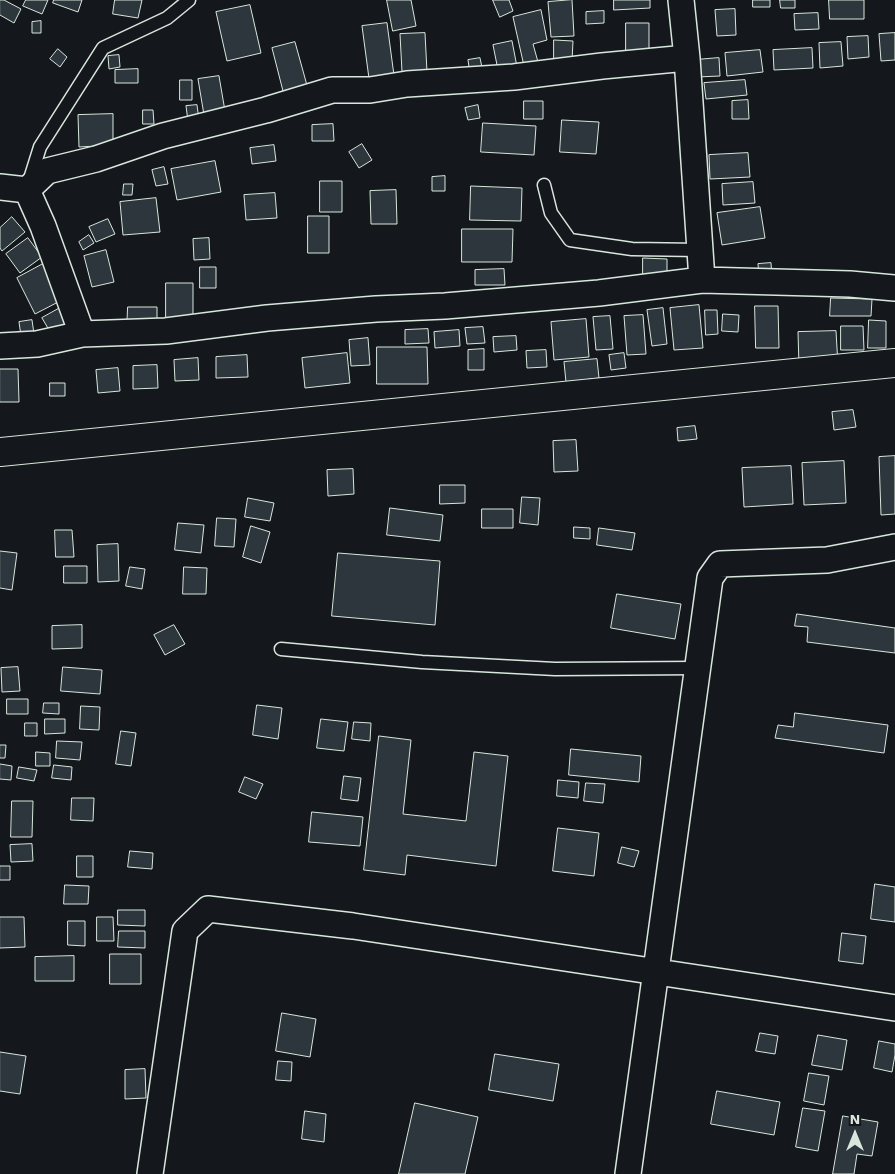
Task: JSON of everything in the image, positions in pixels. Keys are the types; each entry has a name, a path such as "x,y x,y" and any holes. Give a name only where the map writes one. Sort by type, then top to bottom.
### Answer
{"main road":[{"path":"0,452 895,363"}],"street":[{"path":"681,0 687,58 702,280"},
{"path":"0,187 27,190 48,171 96,159 163,136 266,110 332,90 370,90 408,84 514,78 602,66 687,58"},
{"path":"27,190 43,226 82,334"},
{"path":"0,346 38,344 82,334 166,331 267,318 589,294 702,280 850,284 895,288"},
{"path":"628,1174 710,578 720,564 827,560 895,547"},
{"path":"150,1174 185,932 208,909 353,926 895,1008"}],"lane":[{"path":"27,190 40,147 103,48 167,18 189,0"},
{"path":"544,185 551,213 570,240 632,249 700,250"},
{"path":"281,649 422,662 555,669 698,668"}],"building":[{"path":"0,0 4,0 21,9 14,23 0,15"},
{"path":"26,0 48,0 42,14 23,6"},
{"path":"54,0 82,0 78,12 53,3"},
{"path":"115,0 142,0 138,18 113,14"},
{"path":"387,0 411,0 416,26 393,31"},
{"path":"493,0 509,0 513,11 500,17"},
{"path":"572,0 574,36 551,37 548,2"},
{"path":"614,0 650,0 650,8 614,10"},
{"path":"753,0 770,0 770,7 753,7"},
{"path":"780,0 795,0 795,8 781,8"},
{"path":"829,0 864,0 864,19 830,19"},
{"path":"250,5 261,53 227,61 216,12"},
{"path":"735,9 736,35 717,36 715,10"},
{"path":"541,10 547,40 533,44 538,62 524,66 513,17"},
{"path":"604,11 604,23 586,24 586,12"},
{"path":"818,13 819,29 795,30 794,14"},
{"path":"41,21 41,33 32,33 32,22"},
{"path":"387,23 395,83 370,86 362,26"},
{"path":"626,23 649,23 649,54 626,53"},
{"path":"425,33 427,72 402,72 400,34"},
{"path":"895,33 895,60 881,61 879,34"},
{"path":"868,36 869,57 848,59 847,37"},
{"path":"554,40 573,41 572,61 554,61"},
{"path":"512,41 518,72 499,75 493,45"},
{"path":"295,42 308,89 284,95 272,48"},
{"path":"841,42 843,66 820,68 819,43"},
{"path":"812,48 813,68 774,70 773,50"},
{"path":"58,49 67,57 60,67 50,59"},
{"path":"760,50 763,72 727,76 725,53"},
{"path":"119,55 120,67 109,69 108,56"},
{"path":"480,58 483,72 470,74 468,60"},
{"path":"719,58 720,76 697,77 695,60"},
{"path":"138,69 138,83 115,83 115,70"},
{"path":"219,76 225,111 204,115 198,79"},
{"path":"180,80 192,80 192,100 180,100"},
{"path":"745,80 747,95 706,99 704,83"},
{"path":"748,100 749,119 732,119 732,101"},
{"path":"524,101 543,101 543,119 524,119"},
{"path":"197,105 199,120 188,121 186,106"},
{"path":"478,105 480,118 468,120 465,108"},
{"path":"143,110 153,110 154,124 143,124"},
{"path":"113,114 113,145 79,147 78,115"},
{"path":"562,120 599,122 596,154 560,152"},
{"path":"483,123 536,126 534,155 481,152"},
{"path":"333,124 334,141 312,141 312,125"},
{"path":"362,144 372,160 359,168 349,152"},
{"path":"274,145 276,161 252,164 250,148"},
{"path":"748,153 750,177 710,179 709,155"},
{"path":"215,161 221,192 177,200 171,169"},
{"path":"164,167 168,184 156,186 152,170"},
{"path":"445,176 445,191 432,191 432,177"},
{"path":"320,181 342,181 342,212 320,212"},
{"path":"753,182 755,203 723,205 722,184"},
{"path":"124,184 133,184 132,195 123,195"},
{"path":"471,186 522,188 521,221 470,220"},
{"path":"396,190 397,224 371,224 370,191"},
{"path":"275,193 277,218 246,220 244,195"},
{"path":"156,198 160,232 123,235 120,202"},
{"path":"760,207 765,238 722,245 717,213"},
{"path":"308,216 329,216 329,253 308,253"},
{"path":"12,217 25,232 2,251 0,248 0,228"},
{"path":"108,219 115,234 96,242 89,227"},
{"path":"462,229 513,229 512,262 462,262"},
{"path":"89,235 94,243 83,250 79,242"},
{"path":"28,238 42,257 20,273 6,254"},
{"path":"209,238 210,259 194,260 193,239"},
{"path":"106,250 114,282 92,287 84,256"},
{"path":"643,258 667,259 667,275 643,275"},
{"path":"771,263 772,277 759,277 758,264"},
{"path":"43,264 62,300 35,314 17,278"},
{"path":"200,267 216,267 216,288 200,288"},
{"path":"504,269 505,285 475,285 475,270"},
{"path":"166,283 193,283 193,325 166,325"},
{"path":"831,298 872,299 871,316 830,316"},
{"path":"699,305 703,348 674,350 670,308"},
{"path":"755,306 778,306 779,348 756,348"},
{"path":"128,307 157,307 157,331 127,330"},
{"path":"60,308 70,324 52,335 42,318"},
{"path":"663,308 667,344 652,346 647,310"},
{"path":"705,310 717,310 718,334 706,335"},
{"path":"723,314 739,315 738,332 722,331"},
{"path":"643,315 646,354 627,355 624,316"},
{"path":"610,316 613,349 596,350 593,317"},
{"path":"586,319 589,357 554,360 551,322"},
{"path":"32,320 34,334 21,336 19,322"},
{"path":"869,320 886,321 886,348 868,348"},
{"path":"841,326 863,326 864,350 841,350"},
{"path":"483,327 485,343 467,344 465,328"},
{"path":"428,329 429,343 405,344 405,330"},
{"path":"459,330 460,346 435,348 434,332"},
{"path":"836,331 838,365 799,366 798,332"},
{"path":"516,336 517,350 494,352 493,337"},
{"path":"368,338 370,365 351,366 349,340"},
{"path":"377,347 427,347 428,384 377,384"},
{"path":"484,349 484,370 468,370 468,350"},
{"path":"546,350 547,367 527,368 526,351"},
{"path":"347,353 350,383 305,388 302,358"},
{"path":"624,353 626,368 611,370 609,355"},
{"path":"247,355 248,377 216,378 216,357"},
{"path":"198,358 199,380 175,381 174,360"},
{"path":"597,359 599,378 566,382 564,362"},
{"path":"157,365 158,388 133,389 133,366"},
{"path":"118,368 120,391 98,393 96,370"},
{"path":"0,369 18,369 19,402 0,402"},
{"path":"50,383 65,383 65,396 50,396"},
{"path":"853,410 856,427 834,430 832,412"},
{"path":"695,426 697,439 678,441 677,428"},
{"path":"576,440 578,471 554,472 553,441"},
{"path":"895,456 895,514 881,515 879,457"},
{"path":"844,461 846,503 804,505 802,463"},
{"path":"791,466 793,504 744,507 742,468"},
{"path":"353,469 354,494 328,496 327,470"},
{"path":"440,485 465,485 465,503 440,504"},
{"path":"522,497 540,498 538,525 520,523"},
{"path":"248,498 274,503 270,521 245,517"},
{"path":"390,508 443,515 440,541 387,535"},
{"path":"482,509 513,509 513,528 482,528"},
{"path":"217,518 236,519 234,547 215,546"},
{"path":"178,523 204,525 201,553 175,550"},
{"path":"251,526 270,532 261,563 243,557"},
{"path":"574,527 590,528 590,539 574,538"},
{"path":"599,528 635,533 632,550 597,545"},
{"path":"55,530 72,530 74,557 56,557"},
{"path":"118,544 119,581 98,582 97,545"},
{"path":"0,551 17,553 12,590 0,588"},
{"path":"338,553 440,561 435,625 332,616"},
{"path":"64,566 87,566 87,583 64,583"},
{"path":"130,567 145,569 142,589 126,586"},
{"path":"184,567 207,568 206,594 183,594"},
{"path":"617,594 681,604 675,639 611,628"},
{"path":"797,614 895,628 895,653 807,642 808,627 795,626"},
{"path":"82,625 82,648 52,649 52,626"},
{"path":"174,625 185,644 165,655 154,635"},
{"path":"18,667 20,691 2,692 1,668"},
{"path":"63,667 102,670 100,694 61,691"},
{"path":"7,699 28,699 28,714 7,714"},
{"path":"44,703 59,703 59,714 43,713"},
{"path":"257,705 282,708 278,739 253,735"},
{"path":"81,706 100,707 99,730 80,729"},
{"path":"795,713 888,725 884,753 775,738 778,725 793,727"},
{"path":"45,719 65,719 65,733 45,734"},
{"path":"321,719 348,722 344,751 317,748"},
{"path":"354,722 371,723 370,741 352,739"},
{"path":"25,723 37,723 37,736 25,736"},
{"path":"121,731 136,733 131,766 116,764"},
{"path":"379,736 411,740 403,814 466,821 474,752 508,756 496,866 407,855 405,875 364,870"},
{"path":"57,741 82,742 80,760 56,758"},
{"path":"0,745 6,745 5,758 0,758"},
{"path":"571,749 641,756 639,782 569,775"},
{"path":"36,752 50,753 50,766 36,766"},
{"path":"0,764 12,766 11,780 0,779"},
{"path":"54,765 72,767 71,780 52,778"},
{"path":"19,767 37,770 34,781 17,778"},
{"path":"344,776 361,778 358,801 341,799"},
{"path":"245,777 263,784 256,799 239,792"},
{"path":"558,780 579,782 578,798 557,796"},
{"path":"586,783 605,784 603,803 584,801"},
{"path":"72,798 94,798 93,821 71,820"},
{"path":"12,801 33,801 32,837 11,837"},
{"path":"312,812 363,817 360,846 309,842"},
{"path":"558,828 599,833 594,876 553,871"},
{"path":"32,844 33,861 11,862 10,845"},
{"path":"622,847 639,851 634,867 618,863"},
{"path":"130,851 153,853 152,869 128,867"},
{"path":"77,856 93,856 93,877 77,877"},
{"path":"0,866 10,866 10,880 0,880"},
{"path":"875,884 895,887 895,922 871,919"},
{"path":"65,885 89,886 88,904 64,904"},
{"path":"118,910 145,910 145,926 118,925"},
{"path":"0,917 24,917 25,947 0,948"},
{"path":"97,917 113,917 114,941 97,941"},
{"path":"68,921 85,921 85,946 68,945"},
{"path":"119,931 145,931 145,948 118,947"},
{"path":"842,933 866,936 863,964 839,961"},
{"path":"110,954 141,954 141,984 110,984"},
{"path":"74,956 74,981 35,981 35,957"},
{"path":"282,1013 316,1019 310,1057 276,1051"},
{"path":"760,1033 778,1036 775,1054 756,1051"},
{"path":"818,1035 847,1040 842,1070 812,1065"},
{"path":"879,1041 895,1044 892,1072 874,1068"},
{"path":"0,1052 26,1056 20,1094 0,1091"},
{"path":"495,1054 559,1064 553,1101 489,1090"},
{"path":"278,1061 292,1062 291,1081 276,1080"},
{"path":"145,1069 146,1098 125,1099 125,1070"},
{"path":"809,1073 829,1076 824,1105 804,1101"},
{"path":"717,1091 780,1102 774,1135 711,1124"},
{"path":"415,1103 478,1117 465,1174 399,1174"},
{"path":"803,1108 825,1111 818,1151 796,1147"},
{"path":"305,1111 326,1114 324,1142 302,1139"},
{"path":"843,1116 878,1122 872,1156 857,1154 854,1174 833,1174"}]}
